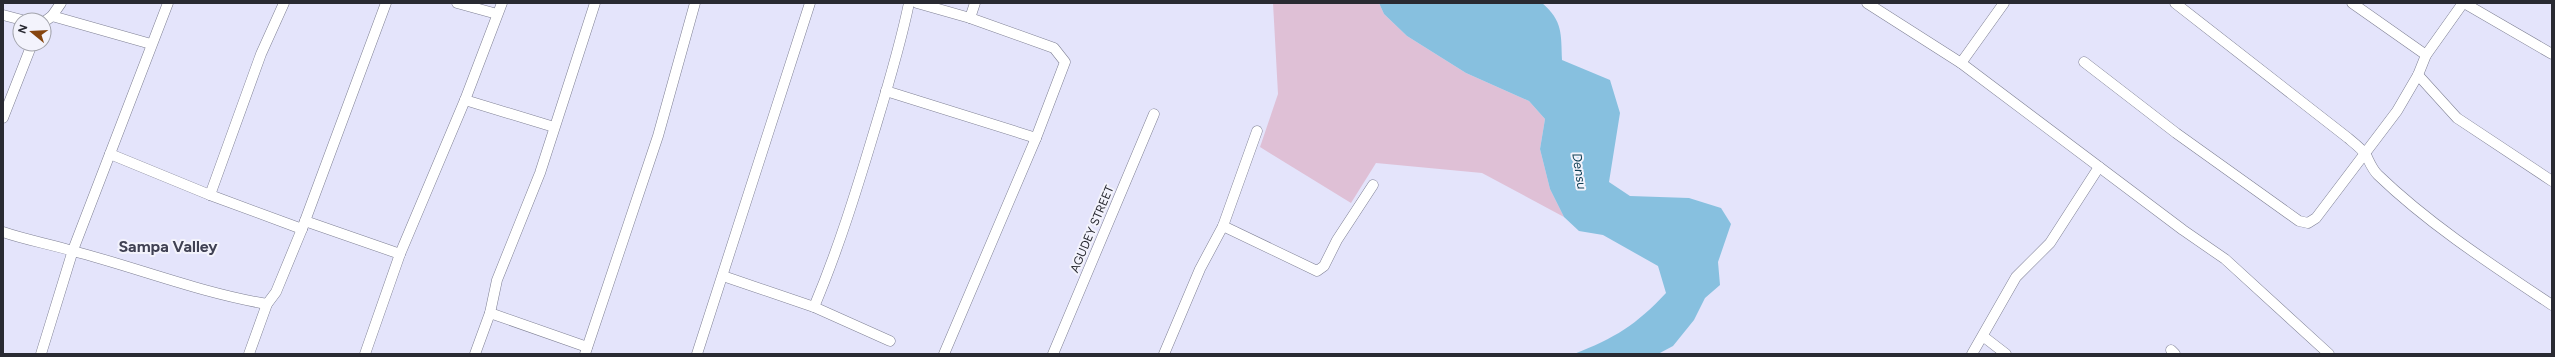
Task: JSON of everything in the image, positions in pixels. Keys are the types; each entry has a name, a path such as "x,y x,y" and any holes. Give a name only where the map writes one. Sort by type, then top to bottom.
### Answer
{"street":[{"path":"52,14 61,3"},
{"path":"41,354 72,250 168,3"},
{"path":"210,195 261,54 284,3"},
{"path":"249,354 267,304 276,292 303,225 386,3"},
{"path":"457,3 497,14"},
{"path":"365,354 400,254 465,100 502,3"},
{"path":"475,354 490,314 497,280 540,173 595,3"},
{"path":"490,314 586,351 658,136 695,3"},
{"path":"697,354 810,3"},
{"path":"814,307 838,250 900,47 909,3"},
{"path":"917,3 970,18 1054,48 1065,62 1036,138 944,354"},
{"path":"970,18 975,3"},
{"path":"1867,3 1961,63 2099,167 2225,259 2329,354"},
{"path":"1961,63 2004,3"},
{"path":"2175,3 2279,83 2365,154 2369,164 2377,174 2412,205 2470,250 2552,305"},
{"path":"2353,3 2426,55"},
{"path":"2084,62 2194,147 2299,221 2308,222 2316,218 2365,154 2418,76 2426,55 2463,3 2552,54"},
{"path":"52,20 151,44"},
{"path":"4,113 29,52"},
{"path":"2418,76 2457,118 2552,181"},
{"path":"886,91 1036,138"},
{"path":"465,100 554,127"},
{"name":"AGUDEY STREET","path":"1053,354 1154,114"},
{"path":"1164,354 1200,269 1223,226 1257,131"},
{"path":"110,154 210,195 400,254"},
{"path":"1972,354 1984,337 2004,295 2016,277 2050,243 2099,167"},
{"path":"1223,226 1317,271 1324,266 1337,240 1373,185"},
{"path":"3,232 36,243 72,250 137,270 267,304"},
{"path":"723,276 814,307 890,341"},
{"path":"1984,337 2006,354"}],"shaded area":[{"path":"1273,3 1379,3 1384,14 1407,36 1466,73 1529,101 1545,119 1540,149 1550,189 1564,217 1482,173 1376,163 1351,203 1260,147 1278,94"}],"water":[{"name":"Densu","path":"1379,3 1542,3 1554,16 1560,28 1562,60 1610,80 1620,113 1609,182 1630,196 1689,198 1721,208 1731,224 1718,262 1720,285 1705,298 1694,320 1673,346 1658,354 1574,354 1624,330 1645,314 1666,293 1658,266 1603,235 1579,231 1564,217 1550,189 1540,149 1545,119 1529,101 1466,73 1407,36 1384,14"}],"district":[{"name":"Sampa Valley","path":"168,246"}]}
